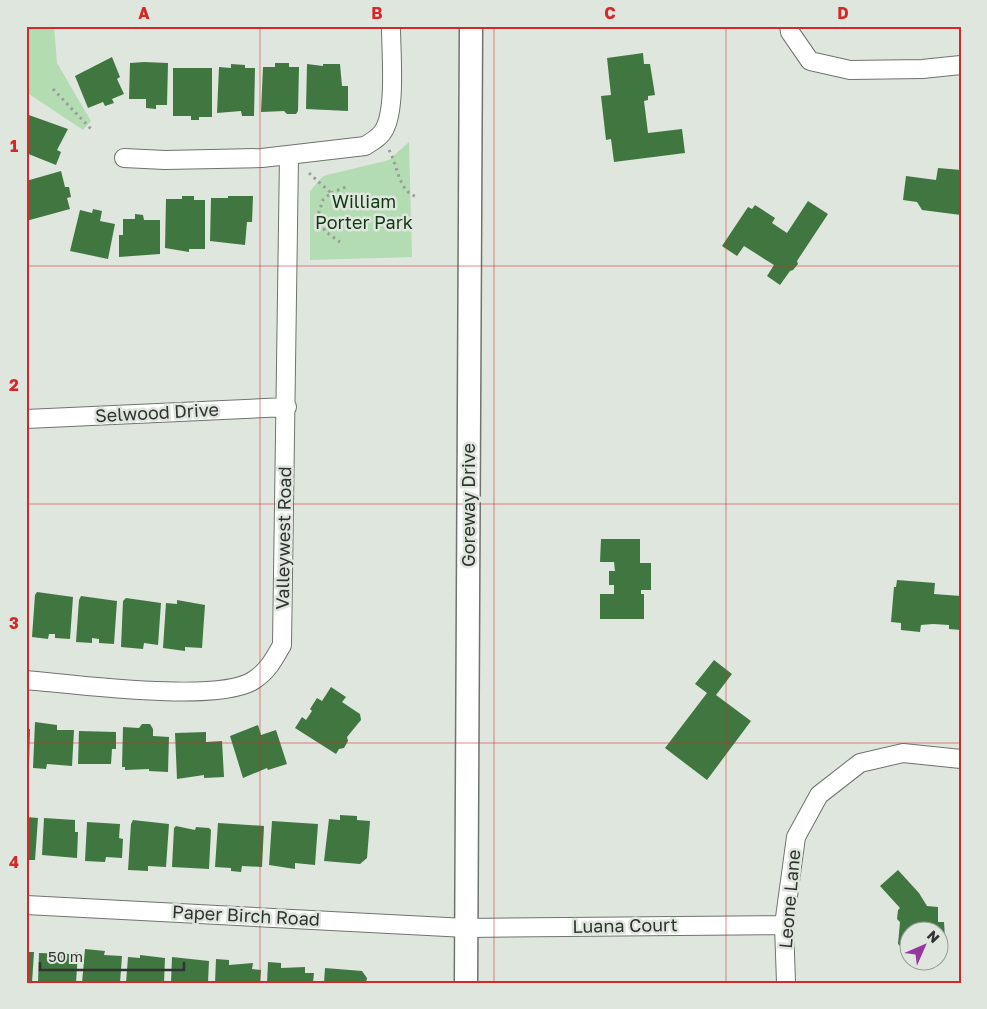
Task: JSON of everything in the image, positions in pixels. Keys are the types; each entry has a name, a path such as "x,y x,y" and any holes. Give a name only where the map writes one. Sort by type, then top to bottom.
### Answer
{"street":[{"path":"124,158 165,160 262,158 356,148 374,140 385,130 390,112 391,26"},
{"name":"Goreway Drive","path":"466,983 471,26"},
{"path":"789,26 790,32 810,61 850,70 922,69 961,65"},
{"name":"Valleywest Road","path":"26,680 198,693 238,688 253,681 271,666 282,645 287,407 289,156"},
{"name":"Selwood Drive","path":"26,419 287,407"},
{"name":"Leone Lane","path":"786,983 784,925 796,837 819,795 860,763 903,753 961,759"},
{"name":"Paper Birch Road","path":"26,905 466,928"},
{"name":"Luana Court","path":"466,928 784,925"}],"path":[{"path":"53,89 91,128"},
{"path":"389,150 396,162 402,185 412,195 418,197"},
{"path":"309,173 331,193"},
{"path":"340,242 326,232 317,218 323,200 331,193 346,187"}],"green space":[{"path":"26,26 54,26 57,63 91,121 83,130 26,92"},
{"name":"William Porter Park","path":"409,142 412,257 310,260 310,191 323,176 389,160"}],"building":[{"path":"643,53 644,64 650,64 655,95 648,96 648,100 644,101 648,133 682,129 685,153 614,162 611,139 606,140 601,96 611,95 607,58"},
{"path":"112,57 120,77 117,79 124,94 112,99 114,103 105,106 103,102 88,108 75,76"},
{"path":"130,63 168,63 167,105 156,105 156,109 146,108 146,99 129,99"},
{"path":"275,63 289,63 289,67 299,67 298,111 296,114 287,114 284,111 261,112 263,67 275,67"},
{"path":"231,64 245,65 245,68 255,68 254,116 242,116 241,111 217,113 219,67 231,68"},
{"path":"307,64 323,66 323,64 340,64 342,86 348,86 348,111 306,109"},
{"path":"173,68 212,68 212,117 199,117 199,120 191,120 191,116 173,116"},
{"path":"26,114 68,129 57,150 61,152 56,165 26,153"},
{"path":"938,168 961,170 961,215 922,210 917,202 903,200 906,176 936,180"},
{"path":"61,171 65,187 69,187 71,197 67,198 70,209 26,221 26,181"},
{"path":"182,196 194,196 194,200 205,200 205,249 189,249 189,252 165,248 166,199 182,199"},
{"path":"228,196 253,196 252,222 247,222 245,245 210,241 211,198 228,198"},
{"path":"808,201 828,214 797,261 798,264 790,271 780,285 767,276 774,265 744,246 737,256 722,246 748,207 752,209 755,205 775,218 772,223 787,233"},
{"path":"93,209 102,211 100,221 115,224 108,259 70,251 80,210 92,213"},
{"path":"135,214 143,215 144,220 160,220 160,254 119,257 119,235 123,235 123,219 135,219"},
{"path":"601,539 640,539 640,563 651,563 651,590 641,590 641,594 644,594 644,619 600,619 600,594 614,594 614,585 609,585 609,571 615,571 614,562 600,562"},
{"path":"897,580 935,583 934,594 961,596 961,630 949,629 949,625 933,624 921,625 920,632 901,630 901,623 891,622 894,587 896,587"},
{"path":"37,592 73,597 70,639 55,638 55,634 49,634 48,639 32,637 35,595"},
{"path":"81,596 117,601 114,644 99,643 99,639 92,638 92,643 76,642 79,600"},
{"path":"126,598 161,603 158,645 144,643 143,649 121,647 123,601"},
{"path":"177,600 205,605 202,648 185,647 185,651 163,648 166,603 177,604"},
{"path":"714,660 732,674 716,695 751,721 707,780 665,748 707,693 695,684"},
{"path":"331,687 346,697 342,702 360,714 361,720 347,737 348,741 344,748 339,749 336,754 295,728 302,717 306,720 317,698 322,701"},
{"path":"35,722 57,725 57,730 74,730 72,766 47,764 46,769 33,768"},
{"path":"142,724 150,724 153,729 153,736 169,737 168,772 149,771 149,769 125,770 125,767 122,767 123,727 139,728"},
{"path":"258,725 261,735 276,730 287,764 268,770 267,768 243,778 230,736"},
{"path":"26,729 30,729 29,764 26,764"},
{"path":"79,731 116,732 116,749 112,749 111,764 78,764"},
{"path":"206,732 206,742 222,741 224,777 204,778 204,775 177,779 175,733"},
{"path":"340,815 357,816 357,820 370,821 367,858 360,864 324,861 329,819 340,820"},
{"path":"26,817 38,818 35,860 26,860"},
{"path":"44,818 75,820 75,832 78,832 77,858 42,855"},
{"path":"133,820 169,824 166,867 148,866 148,871 128,870 131,824"},
{"path":"272,821 318,824 315,865 295,863 295,869 269,865"},
{"path":"87,822 120,824 119,838 123,839 122,858 106,857 105,862 85,861"},
{"path":"218,823 264,826 262,867 242,866 241,872 231,871 231,868 215,867"},
{"path":"176,826 195,830 196,827 209,828 211,830 209,869 172,867 174,828"},
{"path":"898,870 919,893 927,906 938,907 938,922 900,922 897,919 900,908 880,886"},
{"path":"900,922 900,946 898,944"},
{"path":"85,949 105,951 104,955 122,956 120,983 82,983"},
{"path":"26,952 34,952 32,983 26,983"},
{"path":"71,952 78,952 76,983 38,983 39,953 71,954"},
{"path":"140,955 165,958 164,983 126,983 128,957 140,958"},
{"path":"172,957 209,961 208,983 171,983"},
{"path":"216,959 229,960 229,965 253,963 252,969 261,970 260,983 215,983"},
{"path":"268,962 281,963 281,968 305,967 305,973 314,973 313,983 267,983"},
{"path":"325,968 362,971 367,978 366,983 324,983"}]}
